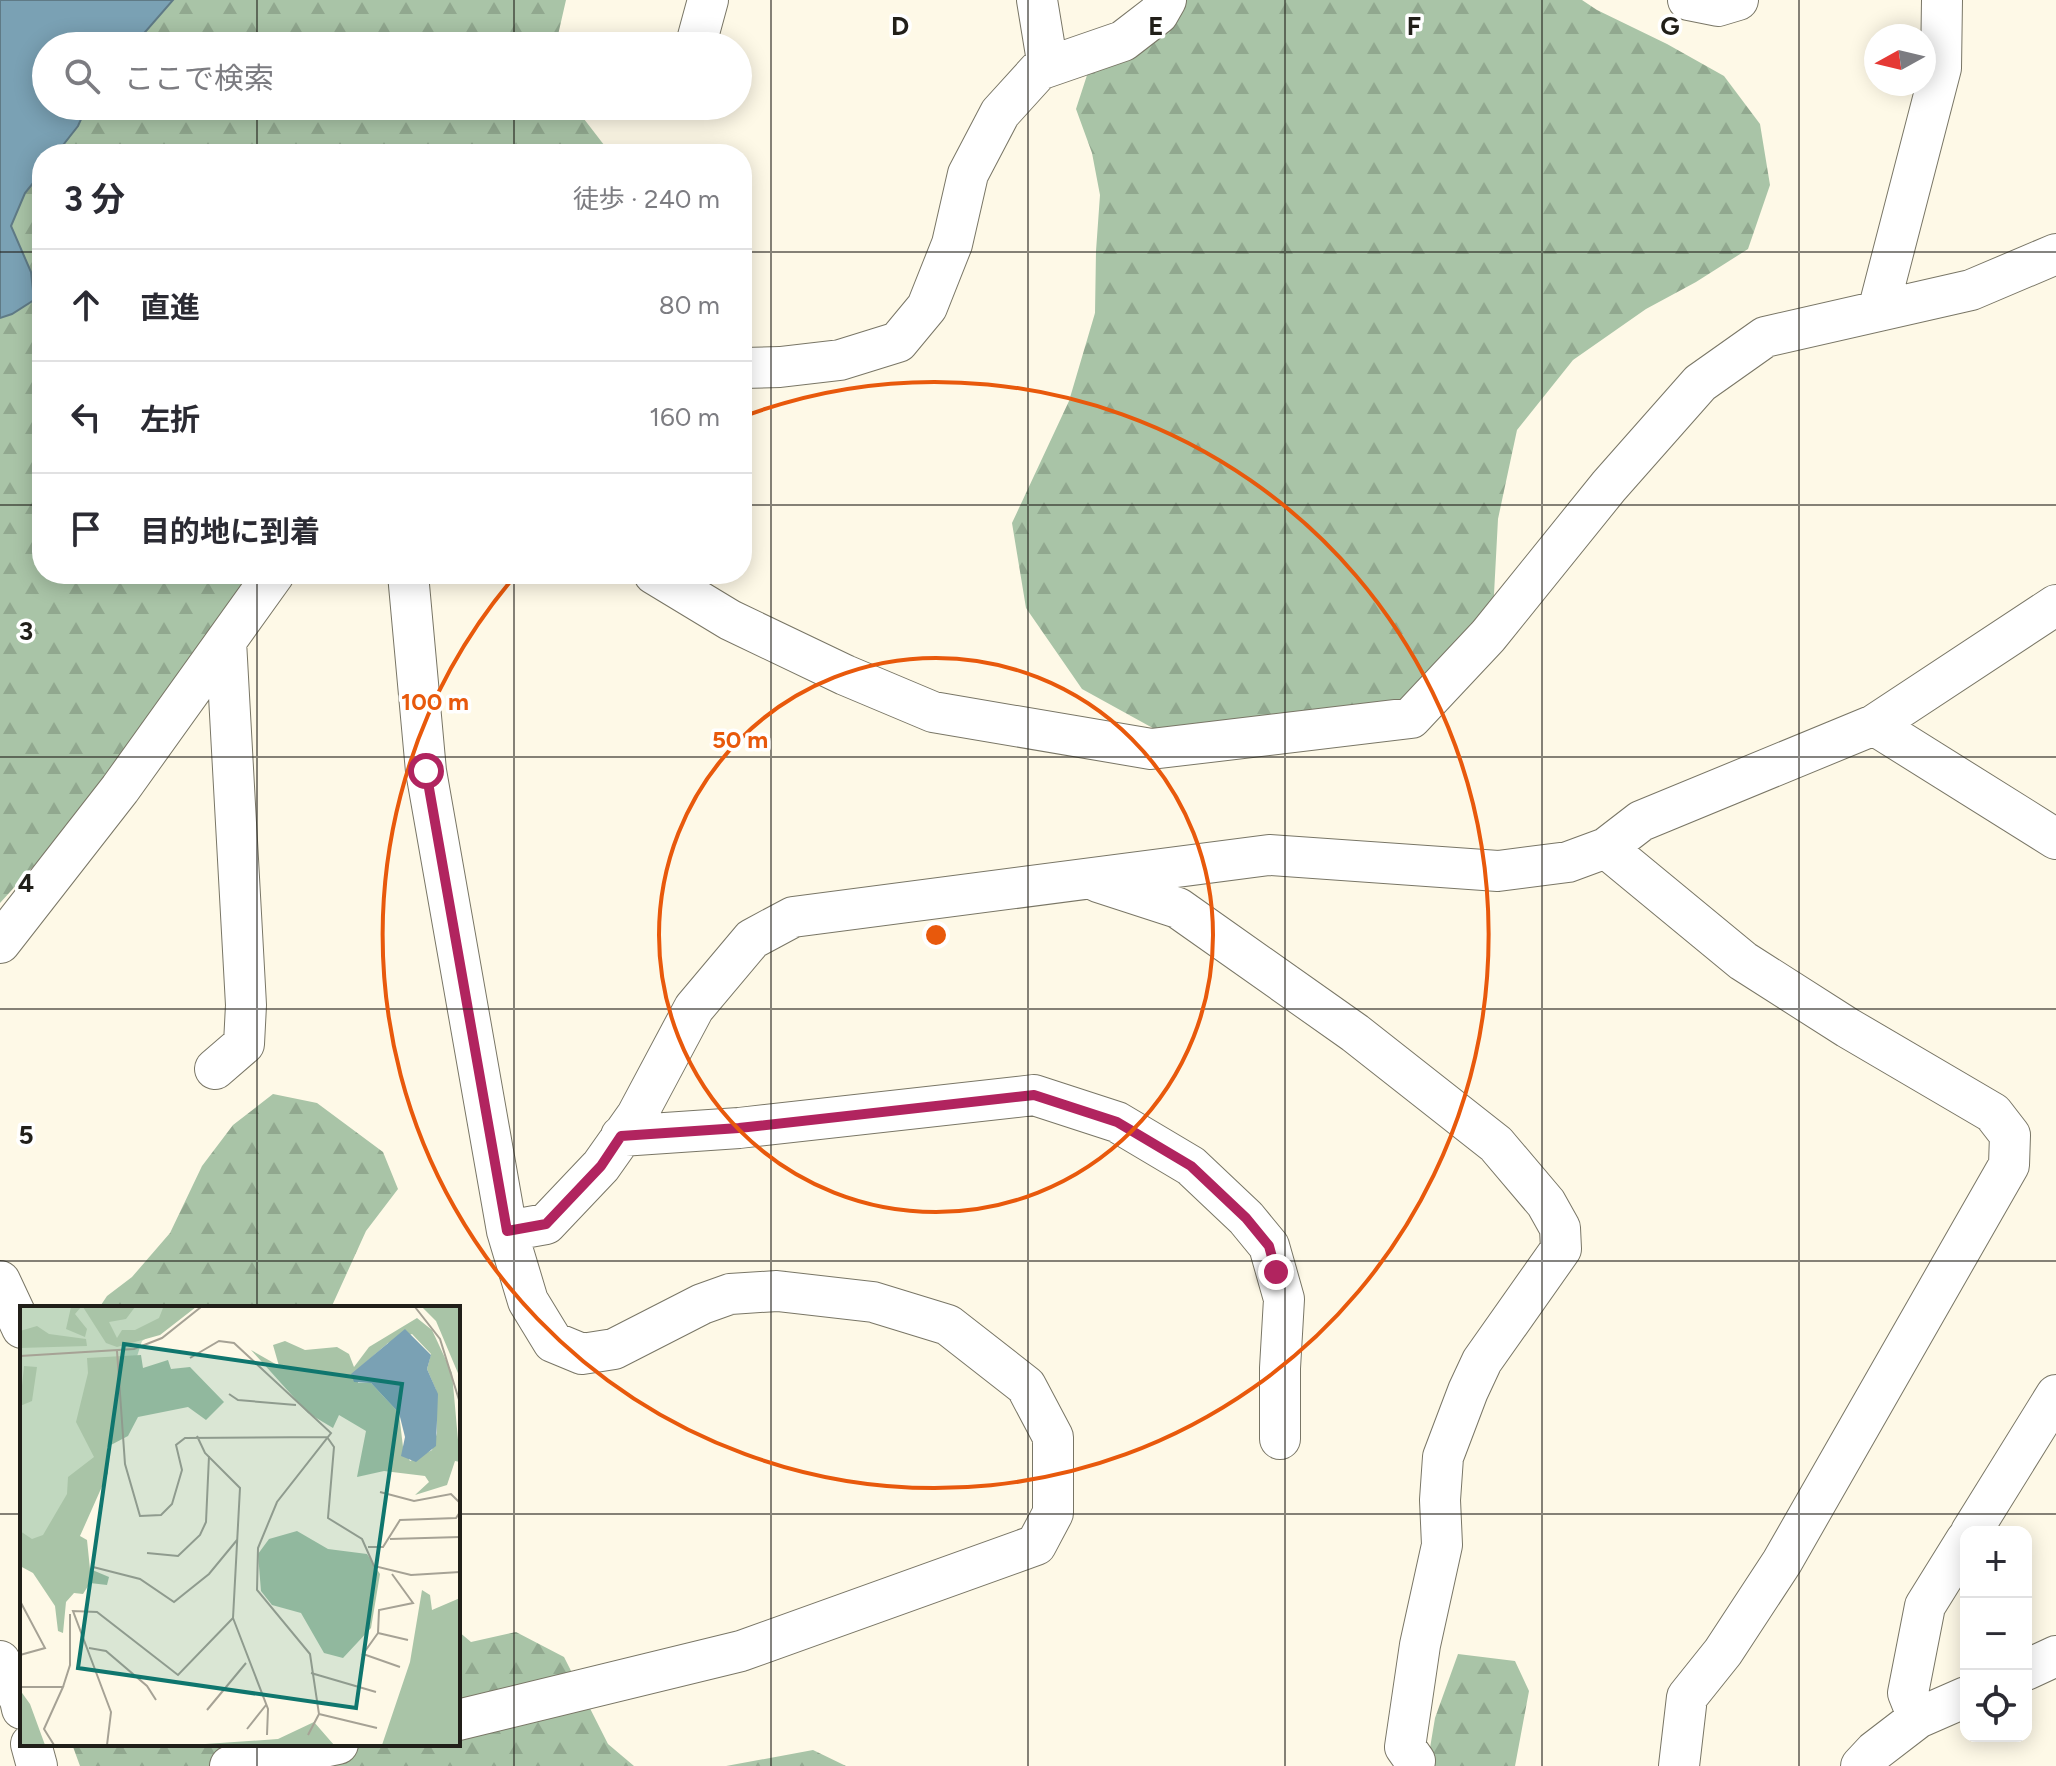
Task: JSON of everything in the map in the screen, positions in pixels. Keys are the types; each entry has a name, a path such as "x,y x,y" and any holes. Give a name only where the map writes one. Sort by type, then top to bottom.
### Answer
{"street":[{"path":"699,32 708,0"},
{"path":"1037,0 1048,67"},
{"path":"752,368 840,360 898,342 927,307 952,244 968,174 1000,113 1039,70 1123,41 1158,14 1166,0"},
{"path":"1688,0 1718,6 1738,0"},
{"path":"1878,311 1941,68 1942,0"},
{"path":"671,584 730,620 845,675 933,712 1151,749 1411,718 1488,636 1609,486 1700,383 1765,337 1971,290 2056,254"},
{"path":"0,943 120,789 267,584"},
{"path":"409,584 426,771 507,1231 528,1301 553,1342 582,1354 614,1349 702,1304 730,1294 777,1291 873,1302 948,1325 1026,1386 1053,1437 1053,1513 1036,1545 741,1651 460,1720"},
{"path":"507,1231 546,1224 601,1166 637,1115 694,1008 752,939 793,917 1269,855 1498,871 1568,862 1606,848 1641,821 1874,725 2056,605"},
{"path":"215,1069 244,1044 246,1005 226,641"},
{"path":"1874,725 2056,839"},
{"path":"1606,848 1743,961 1848,1028 1993,1113 2010,1135 2009,1165 1782,1562 1723,1652 1687,1697 1679,1766"},
{"path":"1087,879 1178,908 1355,1033 1496,1144 1546,1203 1560,1228 1561,1249 1482,1361 1443,1457 1440,1500 1442,1545 1420,1645 1405,1747 1415,1761"},
{"path":"621,1136 739,1128 1034,1095 1117,1122 1191,1166 1246,1218 1269,1246 1284,1299 1280,1439"},
{"path":"0,1281 20,1324"},
{"path":"1975,1526 2056,1395"},
{"path":"1918,1718 1908,1693 1925,1606 1960,1550"},
{"path":"2032,1667 2056,1656"},
{"path":"0,1661 20,1700"},
{"path":"1861,1766 1875,1751 1918,1718 1960,1700"},
{"path":"32,1746 37,1766"},
{"path":"230,1766 328,1746"}],"green space":[{"path":"173,0 566,0 559,32 145,32"},
{"path":"1179,0 1582,0 1724,76 1760,124 1770,185 1748,249 1646,309 1573,360 1517,430 1498,519 1493,613 1414,697 1189,748 1082,689 1026,608 1012,523 1069,401 1095,313 1100,195 1092,153 1076,109 1090,66"},
{"path":"81,120 585,120 603,144 64,144"},
{"path":"32,184 32,584 249,584 99,794 0,903 0,318 12,314 31,272 11,226"},
{"path":"273,1094 317,1103 383,1152 398,1189 366,1231 332,1306 100,1306 107,1296 132,1277 170,1233 202,1166 233,1125"},
{"path":"516,1632 564,1657 608,1744 634,1766 80,1766 73,1746 460,1746 460,1633 471,1642"},
{"path":"1458,1654 1515,1661 1529,1691 1515,1766 1427,1766 1435,1718"},
{"path":"813,1750 846,1766 726,1766"}],"water":[{"path":"0,0 173,0 145,32 32,32 32,120 81,120 64,144 32,144 32,184 11,226 31,272 32,301 0,318"}],"route":[{"path":"426,771 507,1231 546,1224 601,1166 621,1136 739,1128 1034,1095 1117,1122 1191,1166 1246,1218 1269,1246 1276,1272"}]}
